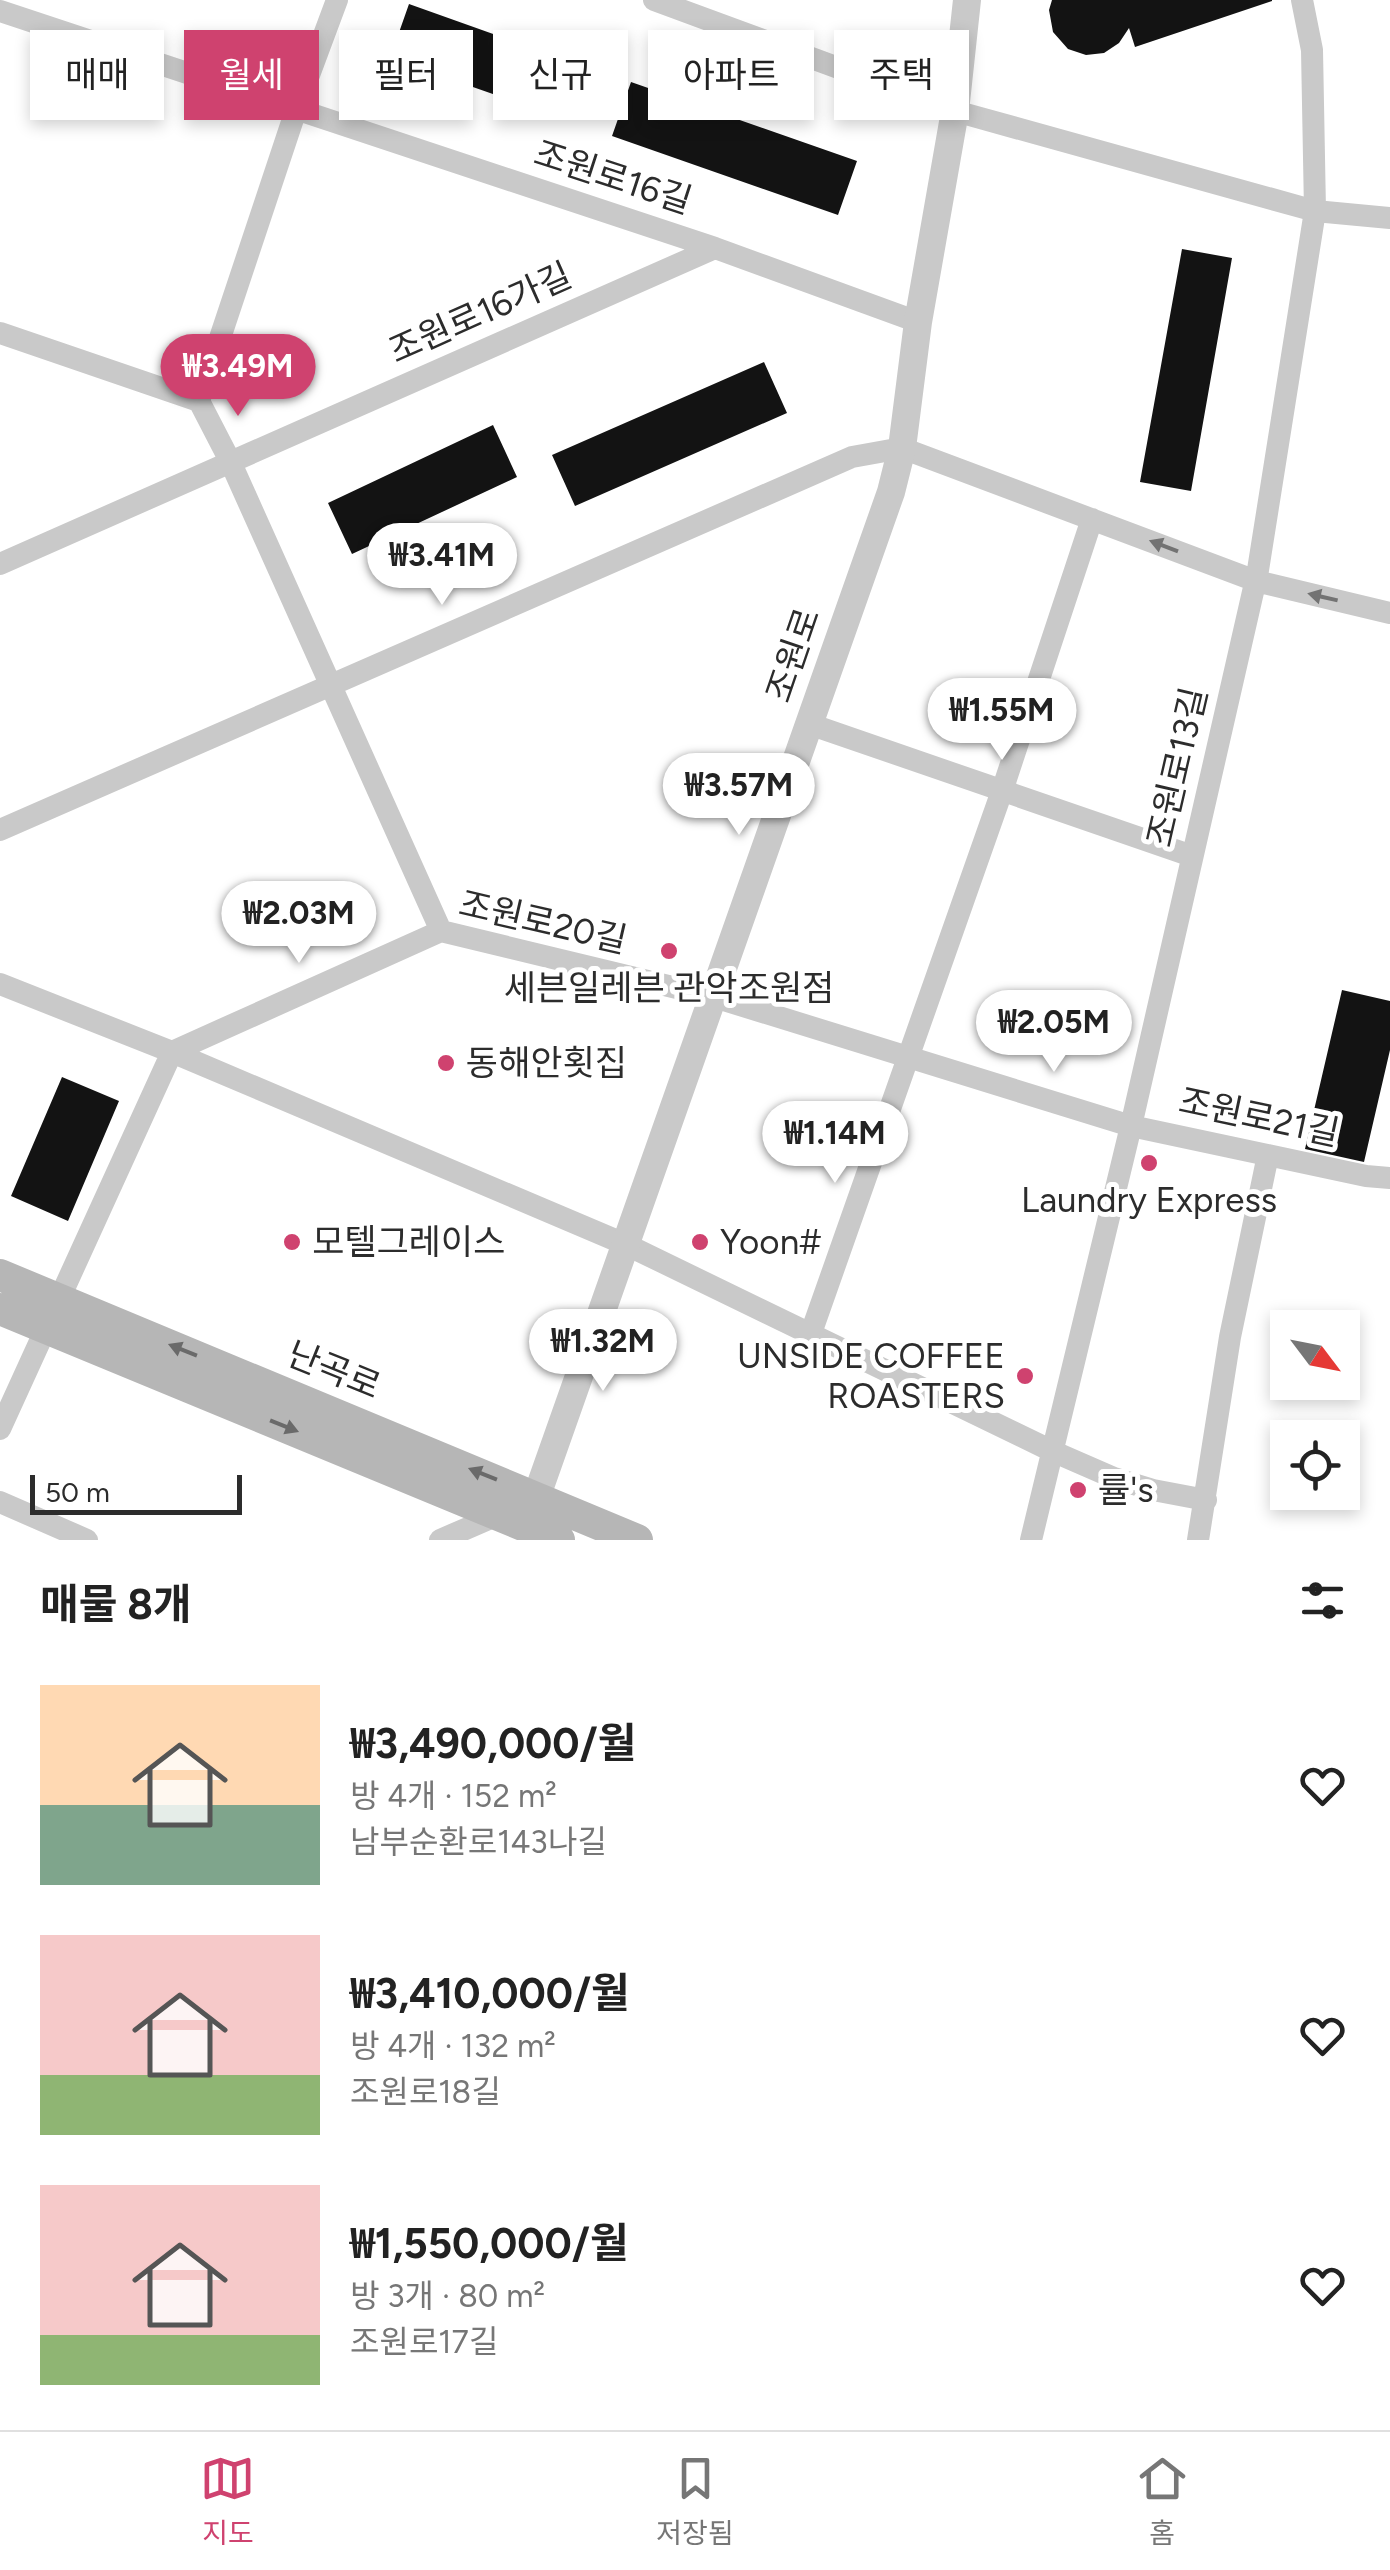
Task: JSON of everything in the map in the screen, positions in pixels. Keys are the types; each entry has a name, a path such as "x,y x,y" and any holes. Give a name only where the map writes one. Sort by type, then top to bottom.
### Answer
{"main road":[{"name":"난곡로","path":"0,1274 52,1314 521,1519 559,1540"},
{"name":"난곡로","path":"0,1309 52,1314"},
{"name":"난곡로","path":"521,1519 637,1540"}],"street":[{"path":"319,48 337,0"},
{"path":"654,0 834,67"},
{"name":"조원로","path":"964,30 967,0"},
{"name":"조원로13길","path":"1032,1540 1256,581 1315,211 1312,50 1302,0"},
{"name":"조원로16길","path":"0,11 184,73"},
{"path":"969,116 1315,211 1390,218"},
{"name":"조원로16길","path":"319,118 715,248 918,322"},
{"path":"198,400 293,120"},
{"name":"조원로","path":"521,1519 627,1244 891,492 902,448 918,322 955,120"},
{"name":"조원로16가길","path":"0,564 715,248"},
{"path":"0,333 198,400 230,462 440,931"},
{"path":"0,830 852,457 902,448 1256,581 1390,613"},
{"path":"812,1333 1002,790 1092,519"},
{"path":"807,730 818,727 1192,856"},
{"name":"조원로20길","path":"172,1052 440,931 714,997"},
{"path":"0,984 172,1052 627,1244 1114,1478 1206,1500"},
{"name":"조원로21길","path":"714,997 1131,1126 1390,1178"},
{"path":"0,1429 172,1052"},
{"path":"1198,1540 1230,1337 1268,1155"},
{"path":"0,1502 86,1540"},
{"path":"440,1540 521,1519"}],"building":[{"path":"1052,0 1272,1 1135,47 1129,28 1119,43 1104,53 1086,55 1068,49 1053,32 1049,10"},
{"path":"409,4 493,34 493,94 473,87 473,30 400,30"},
{"path":"631,82 648,88 648,120 740,120 857,161 838,215 612,136 618,120 628,120"},
{"path":"1182,249 1232,258 1191,491 1140,482"},
{"path":"764,362 787,413 575,506 552,455"},
{"path":"493,425 517,477 352,554 328,503"},
{"path":"1342,990 1390,1001 1390,1050 1364,1162 1305,1149"},
{"path":"62,1077 119,1101 68,1221 11,1196"}],"place":[{"name":"세븐일레븐 관악조원점","path":"669,951"},
{"name":"동해안횟집","path":"446,1063"},
{"name":"Laundry Express","path":"1149,1163"},
{"name":"모텔그레이스","path":"292,1242"},
{"name":"Yoon#","path":"700,1242"},
{"name":"UNSIDE COFFEE ROASTERS","path":"1025,1376"},
{"name":"률's","path":"1078,1490"}]}
